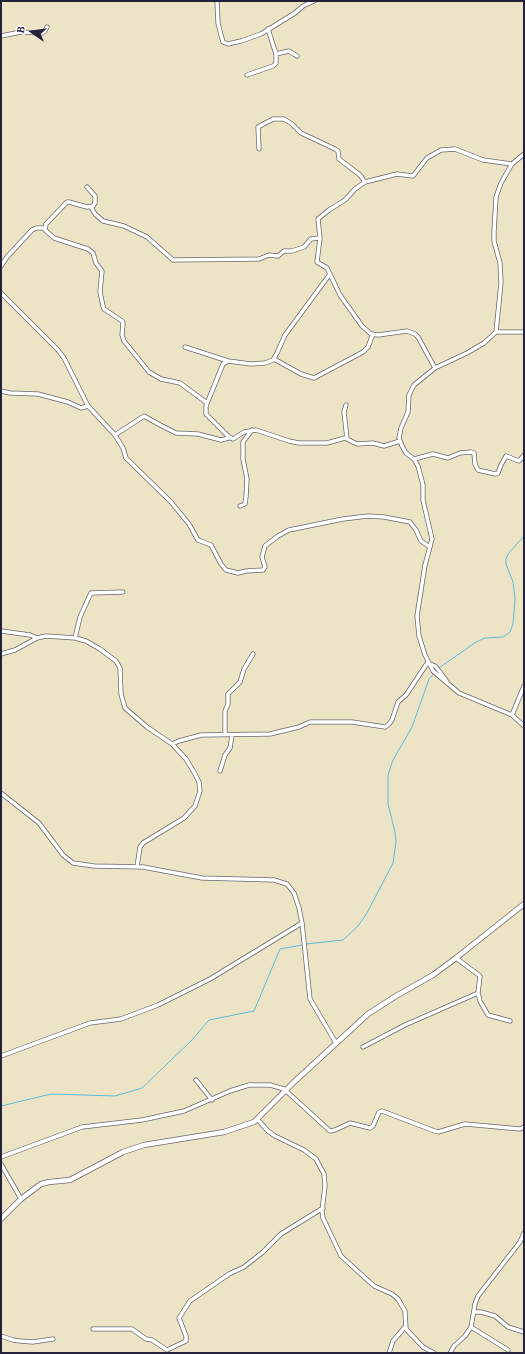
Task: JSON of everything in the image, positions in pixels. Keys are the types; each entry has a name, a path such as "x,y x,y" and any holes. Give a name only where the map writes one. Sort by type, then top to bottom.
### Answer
{"street":[{"path":"217,1 218,23 224,44 241,41 268,29 295,13 302,6 314,1"},
{"path":"1,36 21,32 42,33 47,27"},
{"path":"247,75 273,66 276,63 276,54 268,29"},
{"path":"276,54 289,51 297,56"},
{"path":"259,149 258,127 273,119 284,119 289,121 301,133 338,151 339,159 360,175 365,182"},
{"path":"435,368 415,334 407,331 382,335 373,334 362,326 340,295 327,268 317,262 320,238 319,218 345,200 355,189 365,182 397,174 413,176 427,158 440,150 451,148 483,160 512,164"},
{"path":"524,154 512,164 496,197 494,214 494,242 500,263 501,284 496,332 484,343 467,354 435,368 418,381 409,395 408,412 401,428 400,441 406,453 414,459 418,466 423,485 423,500 432,533 432,539 423,572 417,616 419,636 429,663 463,695 512,715 524,726"},
{"path":"87,186 95,196 95,203 91,207"},
{"path":"207,403 180,383 161,379 149,372 124,341 122,335 122,321 104,309 100,292 102,271 96,263 93,253 88,249 54,238 46,232 46,224 67,202 91,207 95,214 103,221 124,226 147,237 173,260 259,259 269,255 278,256 284,252 304,247 311,239 320,238"},
{"path":"1,266 7,257 32,230 36,228 45,228"},
{"path":"185,347 228,361 251,364 265,363 274,359 284,335 330,274"},
{"path":"1,293 57,349 64,358 88,406 115,435 123,448 126,458 172,502 189,524 198,540 211,545 223,567 230,572 238,573 263,570 265,567 262,557 265,546 284,532 343,519 380,516 408,521 414,525 421,541 430,547"},
{"path":"496,332 524,332"},
{"path":"274,359 301,374 314,378 363,352 368,347 373,334"},
{"path":"228,361 222,366 205,408 208,416 229,438"},
{"path":"1,391 10,393 38,394 70,402 81,408 88,406"},
{"path":"346,405 344,415 348,439"},
{"path":"115,435 144,416 176,433 198,434 221,440 229,438 233,439 244,432 256,430 298,443 327,443 343,438 357,444 373,443 384,446 400,441"},
{"path":"240,506 245,504 246,496 247,478 243,459 244,441 252,430"},
{"path":"414,459 433,454 448,458 460,453 471,452 474,453 475,465 478,470 495,474 498,473 506,456 519,461 524,455"},
{"path":"75,638 80,617 91,593 123,592"},
{"path":"1,631 30,635 37,638"},
{"path":"1,654 15,650 37,638 46,636 75,638 86,641 95,646 116,661 120,668 120,694 125,708 147,727 172,744 186,759 196,774 199,782 200,794 195,806 184,818 142,844 137,867"},
{"path":"225,735 225,715 228,704 228,694 240,682 244,669 253,654"},
{"path":"172,744 179,740 201,735 270,734 299,727 310,722 352,722 385,727 392,720 398,702 406,695 429,663"},
{"path":"437,671 437,675 448,682"},
{"path":"512,715 524,686"},
{"path":"220,771 225,755 230,748 232,735"},
{"path":"1,793 39,823 70,862 94,866 143,867 202,878 274,880 287,884 294,893 304,932 310,999 336,1043"},
{"path":"1,1219 22,1199 41,1184 70,1180 115,1156 132,1149 160,1142 224,1132 258,1120 286,1090 368,1014 433,975 523,907"},
{"path":"1,1056 90,1023 121,1019 158,1005 210,979 302,923"},
{"path":"456,958 480,976 478,992 480,1001 488,1015 510,1021"},
{"path":"363,1047 405,1025 478,992"},
{"path":"196,1080 212,1100"},
{"path":"1,1157 82,1127 172,1115 196,1107 246,1085 278,1086 286,1090 330,1130 335,1130 350,1123 370,1128 374,1126 379,1112 382,1111 436,1131 442,1131 465,1124 520,1129 524,1127"},
{"path":"258,1120 275,1136 304,1150 316,1159 324,1174 325,1186 323,1218 341,1256 374,1286 392,1294 398,1299 405,1311 405,1327 423,1348 434,1353"},
{"path":"1,1164 22,1199"},
{"path":"93,1328 132,1329 146,1339 152,1340 170,1350 186,1340 179,1318 190,1301 229,1274 244,1267 263,1252 284,1232 323,1208"},
{"path":"450,1353 454,1346 465,1336 471,1327 474,1304 478,1296 520,1242 524,1233"},
{"path":"474,1312 481,1312 495,1316 508,1327 524,1332"},
{"path":"389,1353 393,1341 405,1327"},
{"path":"471,1327 508,1350"},
{"path":"1,1336 14,1340 33,1342 53,1339"}],"waterway":[{"path":"439,668 476,642 485,638 503,637 510,632 513,624 515,599 513,582 506,564 506,559 508,554 524,536"},
{"path":"306,944 343,940 358,926 367,913 393,863 396,842 388,804 388,775 393,760 412,727 429,679 437,670"},
{"path":"1,1106 51,1094 115,1096 142,1088 192,1040 209,1020 254,1011 280,949 302,945"}]}
